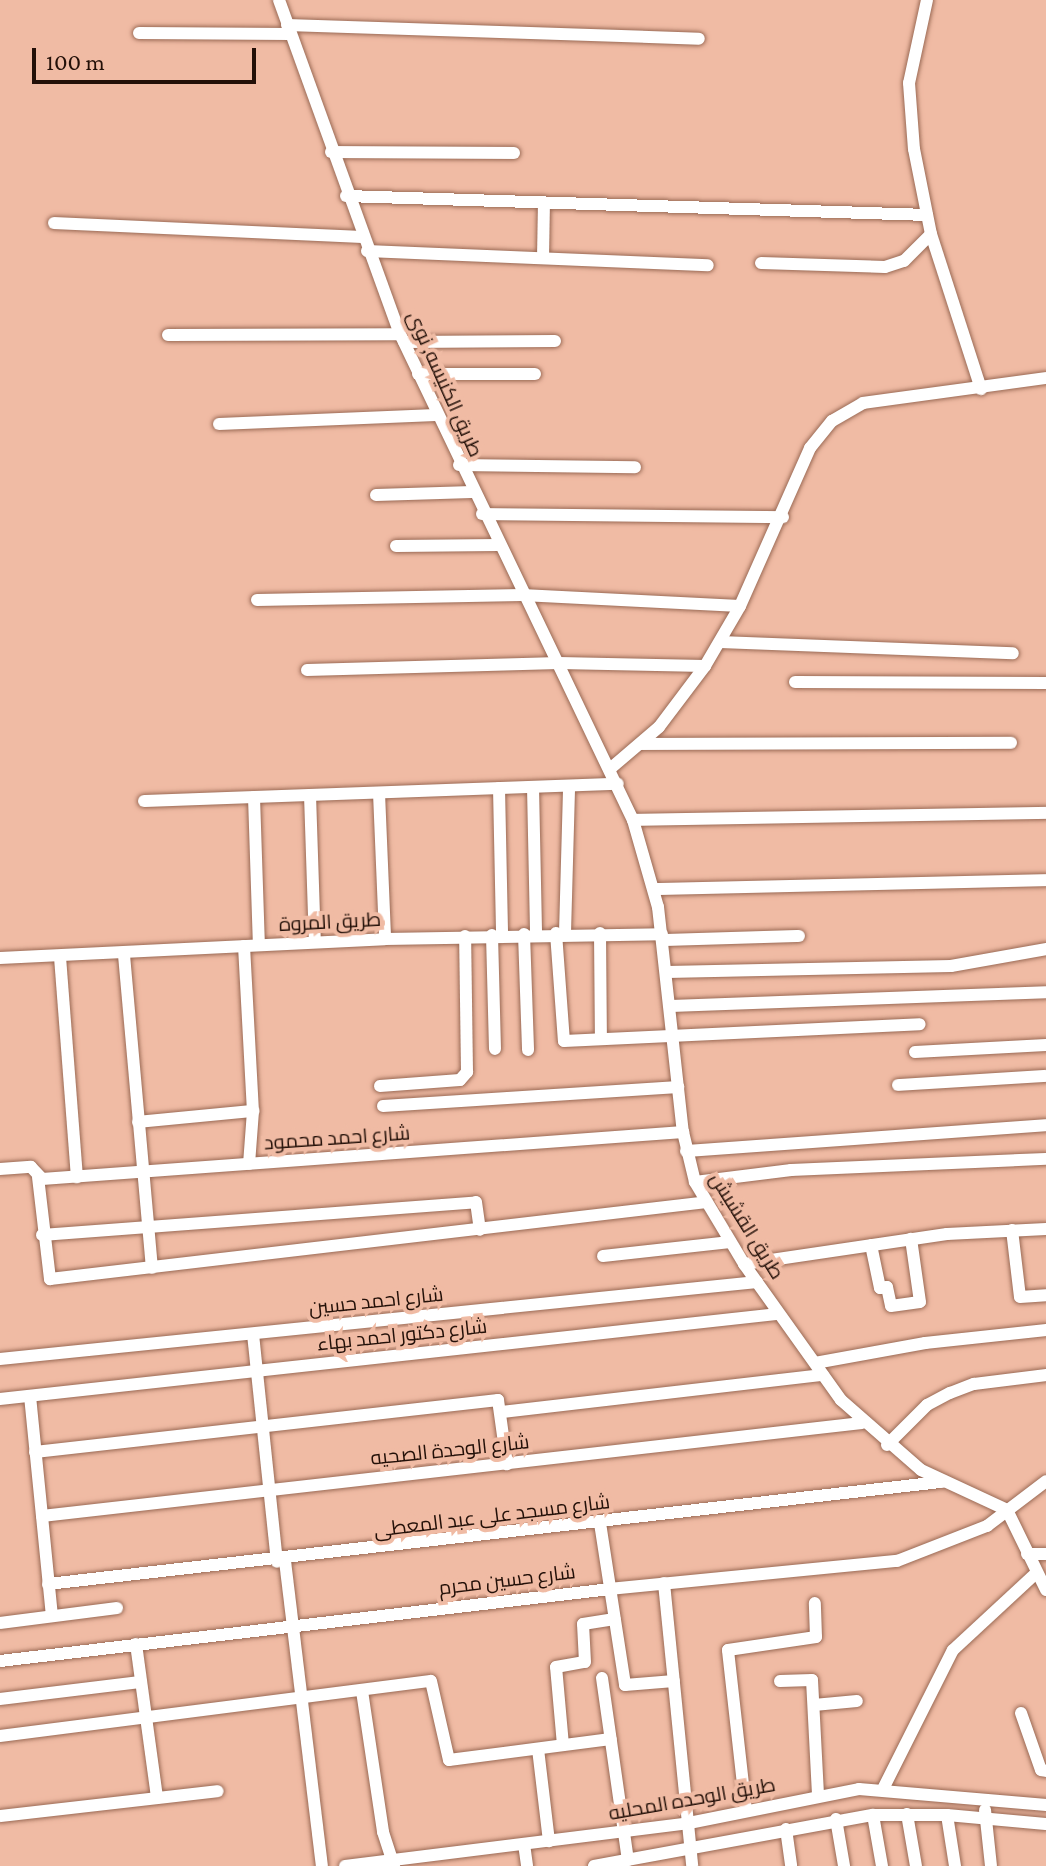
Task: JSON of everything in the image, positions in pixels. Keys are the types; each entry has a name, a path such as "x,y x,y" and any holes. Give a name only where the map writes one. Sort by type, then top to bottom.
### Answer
{"street":[{"name":"طريق الكنيسه, نوى","path":"279,0 346,196 402,338 482,514 611,768"},
{"path":"927,0 909,83 914,149 931,234 981,389"},
{"path":"139,33 289,29 699,39"},
{"path":"331,152 514,153"},
{"path":"346,196 927,215"},
{"path":"543,258 544,203"},
{"path":"54,223 362,237"},
{"path":"761,263 885,267 904,261 931,234"},
{"path":"367,251 708,265"},
{"path":"168,335 555,341"},
{"path":"418,374 535,374"},
{"path":"611,768 640,744 705,666 740,606 783,517 810,448 846,410 863,403 1046,378"},
{"path":"219,424 436,415"},
{"path":"459,465 635,467"},
{"path":"376,495 472,492"},
{"path":"482,514 783,517"},
{"path":"396,546 498,545"},
{"path":"257,600 522,595 740,606"},
{"path":"720,642 1013,653"},
{"path":"307,670 559,663 705,666"},
{"path":"795,682 1046,683"},
{"path":"640,744 1011,743"},
{"name":"طريق القشيش","path":"611,768 633,820 654,889 667,972 683,1132 695,1182 778,1314 862,1423 887,1445 941,1482 1009,1512"},
{"path":"144,801 618,784"},
{"path":"569,786 560,933 562,1039 920,1024"},
{"path":"528,1050 533,787"},
{"path":"495,1049 499,788"},
{"path":"379,793 385,939"},
{"path":"310,795 315,942"},
{"path":"254,797 259,945"},
{"path":"633,820 1046,813"},
{"path":"654,889 1046,880"},
{"name":"طريق المروة","path":"0,958 124,955 315,942 560,933 662,937 799,936"},
{"path":"600,933 601,1039"},
{"path":"380,1086 460,1080 467,1067 465,936"},
{"path":"244,946 253,1111 249,1164"},
{"path":"667,972 951,966 1046,949"},
{"path":"124,955 152,1268"},
{"path":"60,957 77,1177"},
{"path":"671,1006 1046,992"},
{"path":"915,1052 1046,1045"},
{"path":"898,1085 1046,1076"},
{"path":"383,1106 678,1087"},
{"path":"138,1122 253,1111"},
{"path":"686,1151 1046,1125"},
{"name":"شارع احمد محمود","path":"0,1169 31,1167 38,1177 77,1177 683,1132"},
{"path":"695,1182 791,1170 1046,1159"},
{"path":"38,1177 46,1276 54,1279 707,1202"},
{"path":"42,1235 476,1202 480,1230"},
{"path":"744,1264 911,1239 1046,1229"},
{"path":"1012,1230 1020,1297 1046,1295"},
{"path":"871,1245 880,1288 887,1287 890,1306 920,1302 911,1239"},
{"path":"603,1256 730,1242"},
{"name":"شارع احمد حسين","path":"0,1359 757,1282"},
{"name":"شارع دكتور احمد بهاء","path":"0,1399 778,1314"},
{"path":"502,1412 819,1369 925,1343 1046,1330"},
{"path":"253,1334 267,1491 293,1626 322,1866"},
{"path":"887,1445 927,1405 950,1393 974,1384 1046,1375"},
{"path":"30,1396 52,1616"},
{"path":"35,1452 498,1400 507,1464"},
{"name":"شارع الوحدة الصحيه","path":"42,1516 862,1423"},
{"name":"شارع حسين محرم","path":"0,1661 610,1589 897,1561 987,1526 1046,1481"},
{"name":"شارع مسجد على عبد المعطى","path":"48,1584 281,1561 941,1482"},
{"path":"1009,1512 1035,1574 1046,1590"},
{"path":"600,1523 626,1686 674,1681"},
{"path":"1027,1554 1046,1554"},
{"path":"884,1787 959,1640 1035,1574"},
{"path":"664,1583 692,1866"},
{"path":"746,1811 728,1650 816,1637 815,1603"},
{"path":"0,1623 117,1608"},
{"path":"563,1745 556,1667 584,1664 582,1625 615,1619"},
{"path":"136,1644 157,1798"},
{"path":"602,1678 628,1860"},
{"path":"780,1681 811,1679 818,1796"},
{"path":"0,1699 140,1682"},
{"path":"0,1736 434,1682 449,1760 611,1739"},
{"path":"362,1691 392,1863"},
{"path":"814,1705 857,1701"},
{"path":"1021,1713 1041,1770 1046,1771"},
{"path":"538,1749 549,1841"},
{"name":"طريق الوحده المحليه","path":"345,1866 392,1863 689,1823 818,1796 884,1787 1046,1805"},
{"path":"0,1816 218,1791"},
{"path":"984,1799 991,1866"},
{"path":"907,1814 916,1866"},
{"path":"602,1865 628,1860 643,1862 691,1848 836,1819 873,1815 947,1815 1046,1824"},
{"path":"873,1815 882,1866"},
{"path":"947,1815 955,1866"},
{"path":"836,1819 844,1866"},
{"path":"786,1829 791,1866"},
{"path":"524,1844 527,1866"}]}
